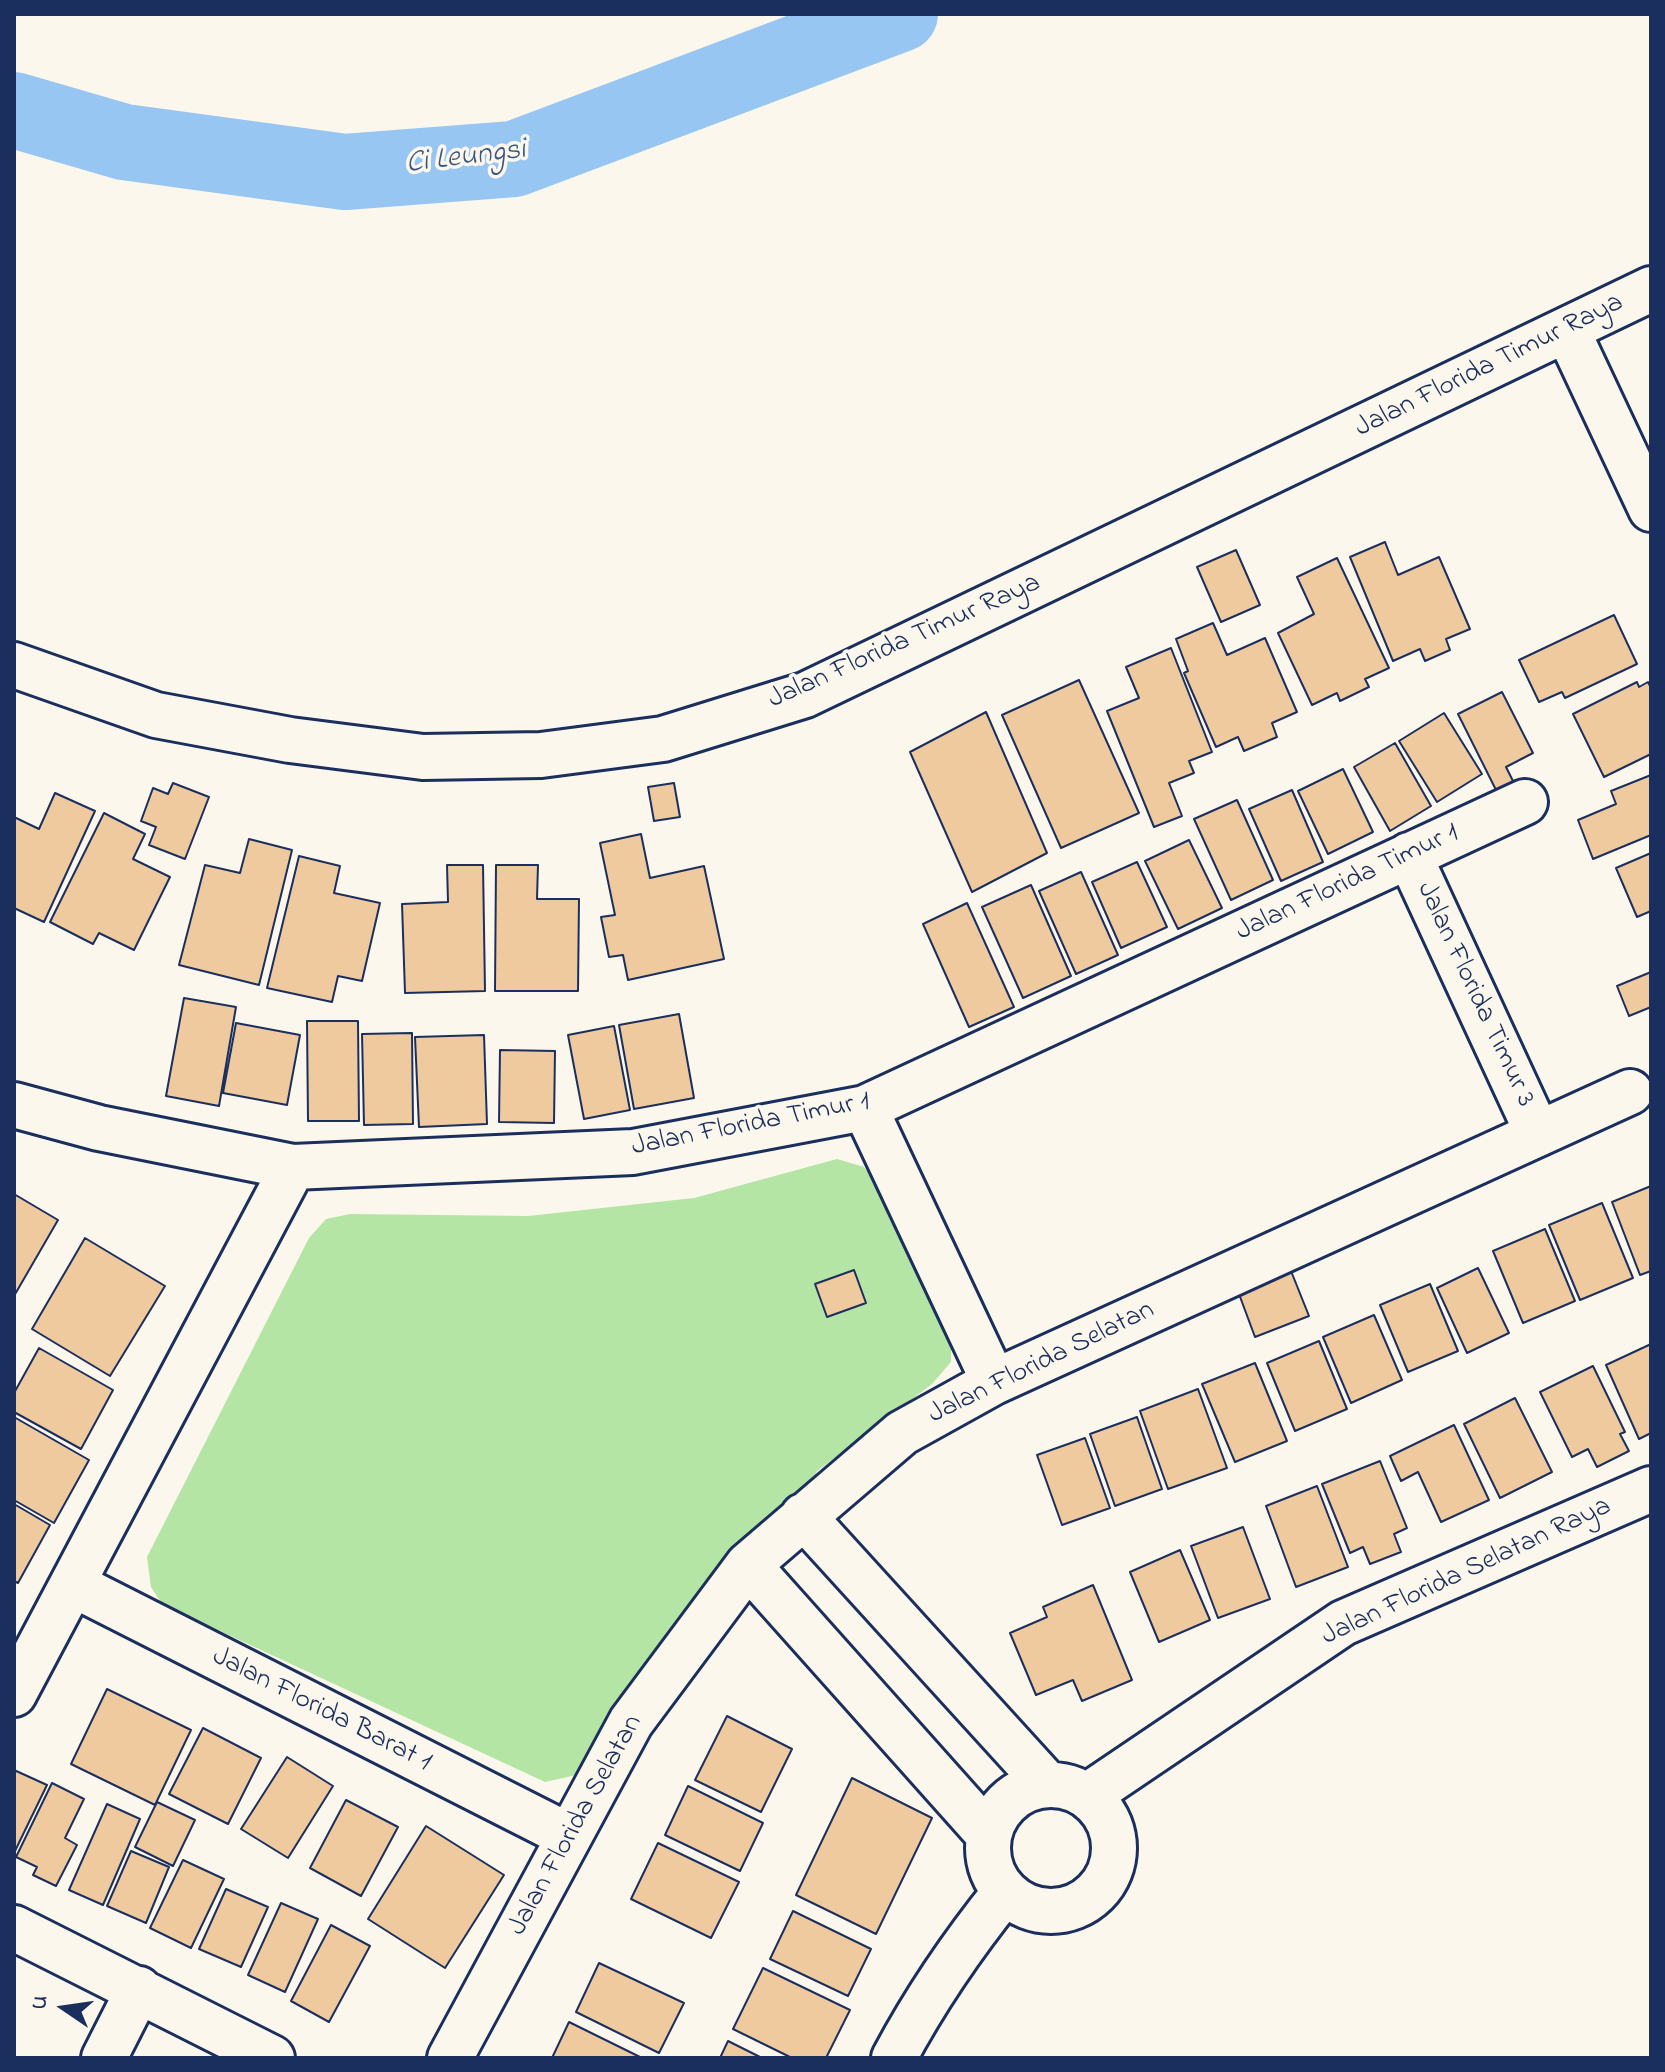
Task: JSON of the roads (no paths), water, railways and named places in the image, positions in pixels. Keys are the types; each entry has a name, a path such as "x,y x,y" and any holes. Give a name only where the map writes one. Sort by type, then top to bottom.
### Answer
{"street":[{"name":"Jalan Florida Timur Raya","path":"14,665 156,715 290,740 423,757 541,755 663,739 805,695 1651,289"},
{"path":"1567,330 1651,509"},
{"name":"Jalan Florida Timur 1","path":"14,1105 99,1128 293,1167 633,1152 865,1108 1525,802"},
{"name":"Jalan Florida Timur 3","path":"1409,855 1538,1134"},
{"name":"Jalan Florida Selatan","path":"450,2058 631,1722 748,1565 902,1433 994,1382 1630,1092"},
{"path":"865,1108 994,1382"},
{"path":"14,1694 293,1167"},
{"name":"Jalan Florida Selatan Raya","path":"989,1835 997,1816 1010,1800 1027,1789 1067,1790 1343,1623 1651,1489"},
{"path":"748,1565 989,1835 988,1856 994,1875 1005,1892 1022,1904 1042,1911 1063,1910 1083,1903 1100,1889 1110,1871 1114,1850 1111,1829 1102,1810 1067,1790 803,1516"},
{"name":"Jalan Florida Barat 1","path":"74,1585 569,1836"},
{"path":"894,2058 918,2013 964,1943 1005,1892"},
{"path":"14,1928 272,2058"},
{"path":"104,2058 139,1989"}],"waterway":[{"name":"Ci Leungsi","path":"14,110 124,142 345,172 514,159 900,14"}]}
